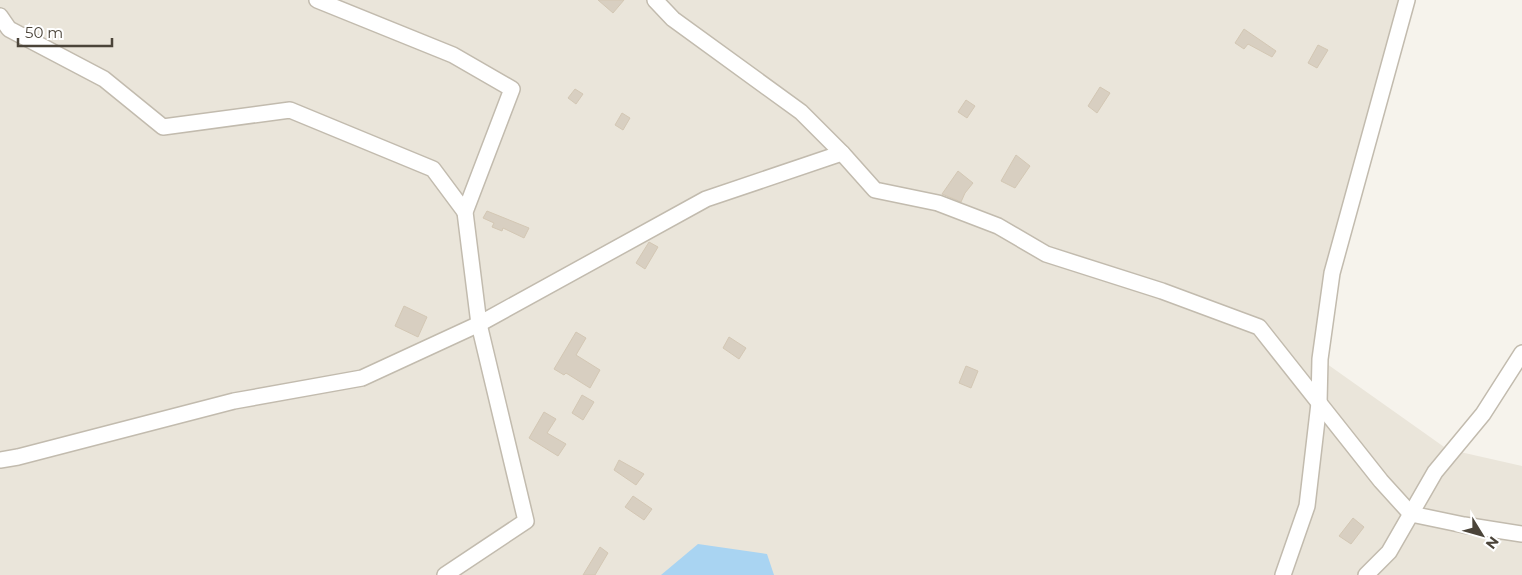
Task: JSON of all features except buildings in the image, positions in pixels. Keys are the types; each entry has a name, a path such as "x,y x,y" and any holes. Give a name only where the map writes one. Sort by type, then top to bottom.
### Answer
{"street":[{"path":"317,0 453,55 512,89 465,212 479,324 526,521 445,575"},
{"path":"655,0 673,19 801,112 842,153 875,190 938,203 998,226 1046,254 1162,291 1259,327 1381,481 1412,514 1464,526 1522,534"},
{"path":"1283,575 1307,506 1319,403 1320,359 1332,272 1407,0"},
{"path":"0,16 9,29 104,79 163,127 290,110 433,169 465,212"},
{"path":"0,460 234,401 362,378 479,324 706,199 842,153"},
{"path":"1366,575 1389,552 1435,472 1483,414 1522,353"}],"shaded area":[{"path":"0,0 1407,0 1363,163 1320,359 1447,449 1522,466 1522,575 0,575"}],"water":[{"path":"698,544 767,554 774,575 661,575"}]}
